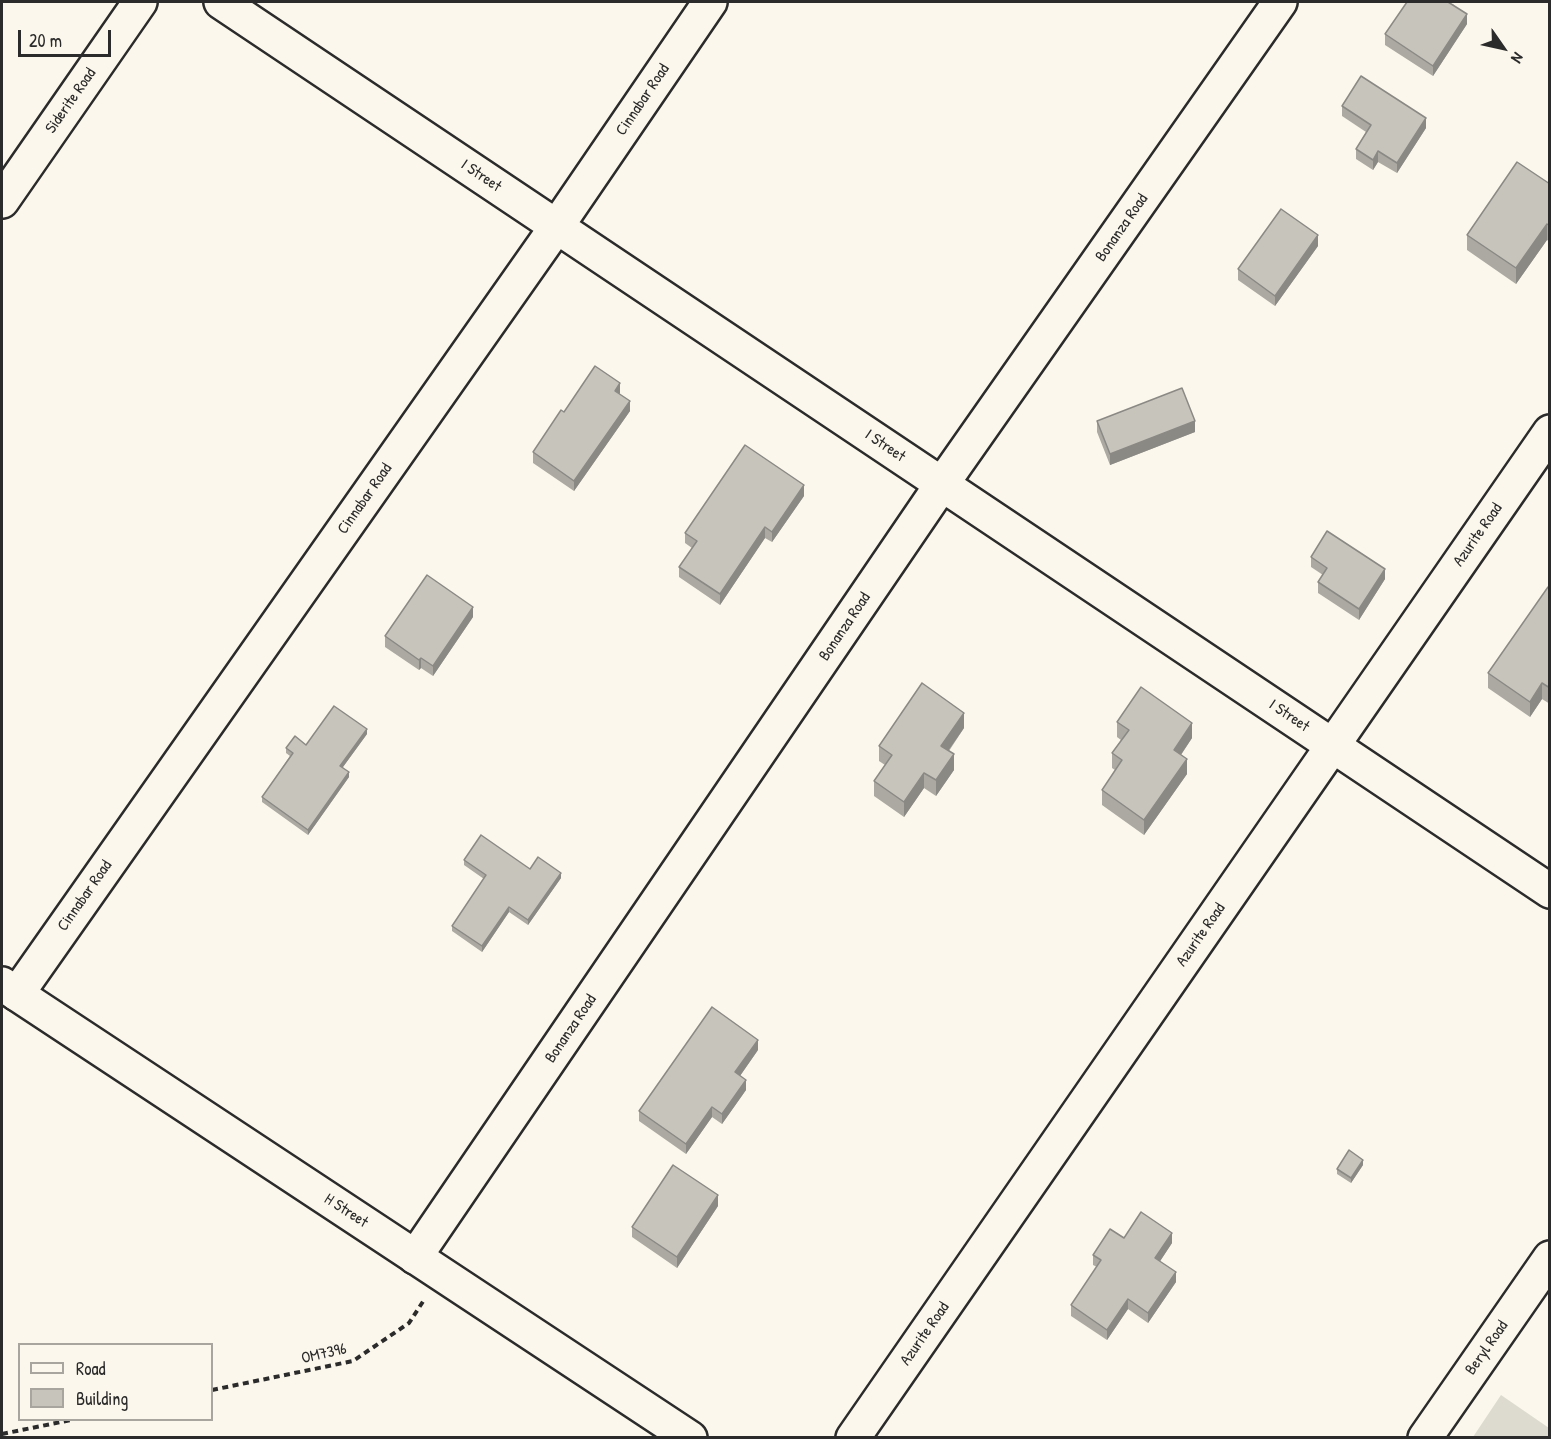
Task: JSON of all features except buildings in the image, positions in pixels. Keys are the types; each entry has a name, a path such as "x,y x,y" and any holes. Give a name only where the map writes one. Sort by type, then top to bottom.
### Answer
{"street":[{"name":"Siderite Road","path":"2,201 140,2"},
{"name":"I Street","path":"221,2 1550,891"},
{"name":"Cinnabar Road","path":"9,989 556,226 710,2"},
{"name":"Bonanza Road","path":"428,1265 942,484 1280,2"},
{"name":"Azurite Road","path":"853,1437 1550,432"},
{"name":"H Street","path":"9,989 690,1437"},
{"name":"Beryl Road","path":"1425,1437 1550,1258"}],"path":[{"name":"OM7396","path":"213,1390 353,1361 409,1323 428,1265"},
{"path":"2,1434 62,1421"}],"shaded area":[{"path":"1501,1395 1549,1428 1549,1437 1473,1437"}]}
